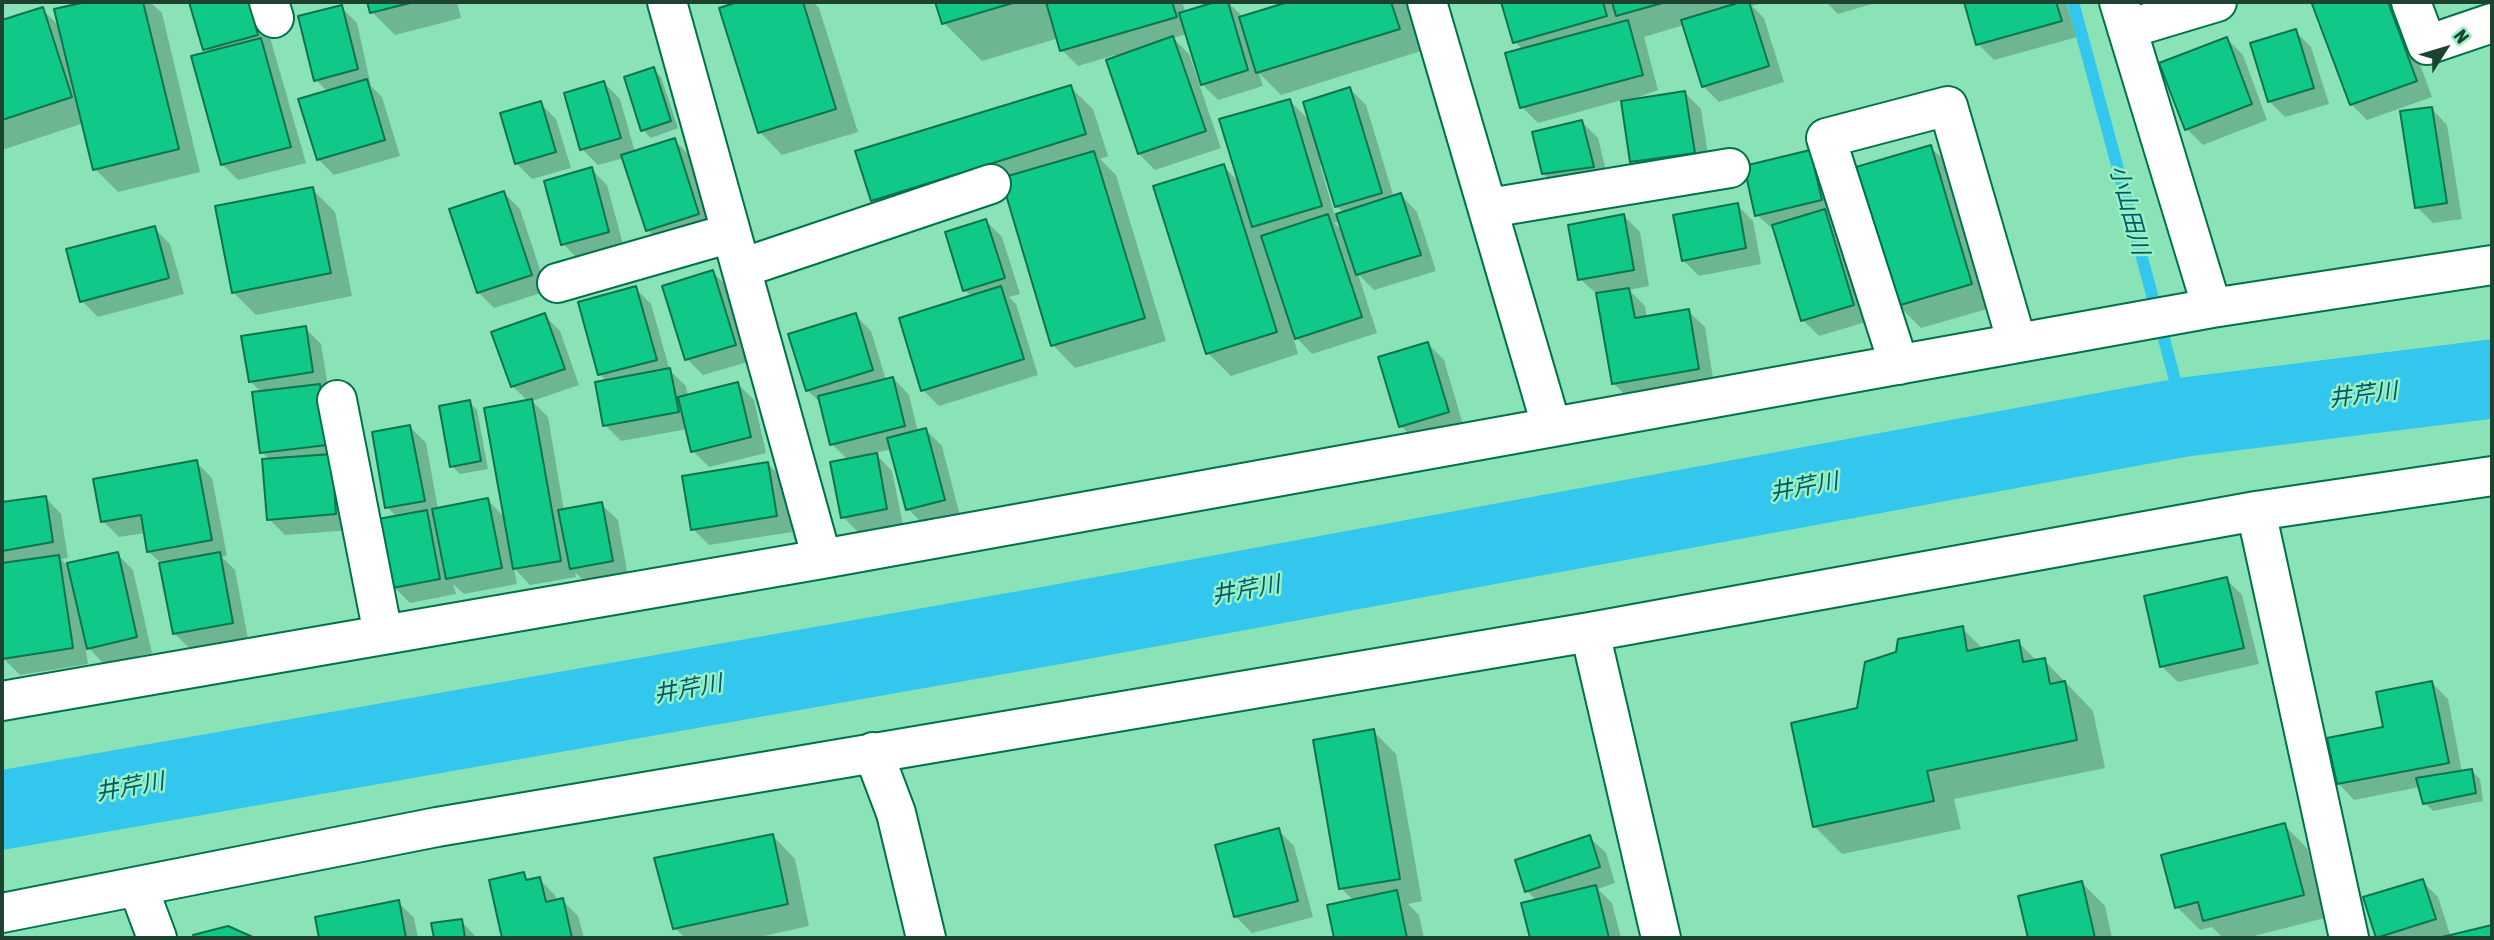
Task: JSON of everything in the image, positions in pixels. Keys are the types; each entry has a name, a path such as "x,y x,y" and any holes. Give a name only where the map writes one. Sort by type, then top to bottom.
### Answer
{"street":[{"path":"667,2 822,559"},
{"path":"1427,2 1551,425"},
{"path":"2212,307 2123,15 2217,2"},
{"path":"2412,2 2427,45 2492,23"},
{"path":"1899,365 1826,138 1948,106 2017,343"},
{"path":"1489,208 1730,168"},
{"path":"557,283 737,250 991,184"},
{"path":"2,701 822,559 2212,307 2492,265"},
{"path":"337,400 383,634"},
{"path":"2,913 437,827 1590,632 2256,511 2492,476"},
{"path":"2256,511 2349,938"},
{"path":"1590,632 1661,938"},
{"path":"873,752 896,813 926,938"},
{"path":"138,887 157,938"}],"building":[{"path":"86,2 143,2 179,149 93,170 54,9"},
{"path":"189,2 249,2 258,35 203,50"},
{"path":"367,2 414,2 370,13"},
{"path":"738,2 803,2 836,109 758,133 719,8"},
{"path":"935,2 1016,2 942,24"},
{"path":"1046,2 1172,2 1177,17 1060,51"},
{"path":"1215,2 1228,2 1248,70 1201,85 1179,13"},
{"path":"1288,2 1391,2 1400,29 1256,73 1239,17"},
{"path":"1501,2 1603,2 1607,16 1513,43"},
{"path":"1612,2 1666,2 1616,16"},
{"path":"1749,2 1769,66 1702,87 1681,20"},
{"path":"1964,2 2056,2 2062,21 1976,45"},
{"path":"2388,2 2417,81 2350,105 2312,4"},
{"path":"342,5 358,69 314,81 298,16"},
{"path":"43,7 72,97 2,120 2,20"},
{"path":"1628,20 1643,75 1520,108 1505,53"},
{"path":"2296,29 2314,88 2268,102 2250,43"},
{"path":"1173,36 1206,131 1138,154 1106,60"},
{"path":"2227,37 2252,104 2185,130 2159,63"},
{"path":"261,38 291,147 221,165 191,56"},
{"path":"654,67 671,121 641,131 624,77"},
{"path":"367,79 385,140 317,160 298,99"},
{"path":"604,81 621,138 580,150 564,93"},
{"path":"1071,85 1086,134 871,201 855,151"},
{"path":"1350,87 1382,193 1335,207 1303,102"},
{"path":"1685,91 1695,153 1630,162 1621,101"},
{"path":"1290,99 1322,206 1252,227 1219,119"},
{"path":"541,101 556,152 515,164 500,113"},
{"path":"2432,107 2447,203 2415,208 2400,111"},
{"path":"1582,120 1594,167 1542,174 1532,132"},
{"path":"675,138 699,214 646,231 621,155"},
{"path":"1931,145 1972,284 1897,306 1856,167"},
{"path":"1810,150 1822,200 1755,216 1744,166"},
{"path":"1094,151 1145,318 1051,346 1001,178"},
{"path":"1224,164 1277,332 1206,354 1153,186"},
{"path":"592,167 609,232 561,245 544,181"},
{"path":"313,187 331,273 232,293 215,206"},
{"path":"504,191 532,275 477,293 449,209"},
{"path":"1401,193 1421,255 1356,275 1336,214"},
{"path":"1738,203 1746,248 1682,261 1673,215"},
{"path":"1825,209 1854,305 1801,321 1772,225"},
{"path":"1328,214 1362,317 1295,339 1261,236"},
{"path":"1624,214 1634,270 1578,280 1568,225"},
{"path":"986,219 1005,278 963,291 945,232"},
{"path":"155,226 169,278 80,302 66,249"},
{"path":"713,270 736,345 685,360 662,286"},
{"path":"636,286 657,360 598,375 578,302"},
{"path":"1001,286 1024,359 921,391 899,318"},
{"path":"1629,288 1635,318 1689,309 1699,369 1612,384 1596,293"},
{"path":"545,313 565,369 511,387 491,332"},
{"path":"856,313 873,370 806,391 788,334"},
{"path":"306,326 313,372 249,382 241,336"},
{"path":"1428,342 1449,412 1399,427 1378,357"},
{"path":"670,368 679,412 603,426 595,382"},
{"path":"893,377 905,426 830,445 818,396"},
{"path":"738,382 751,437 691,452 678,397"},
{"path":"320,384 327,445 260,453 252,392"},
{"path":"532,399 561,561 513,569 484,408"},
{"path":"470,400 481,461 450,467 439,406"},
{"path":"410,425 425,501 385,508 372,432"},
{"path":"926,428 945,500 906,510 887,438"},
{"path":"877,453 887,509 841,518 830,462"},
{"path":"332,454 336,514 267,520 262,459"},
{"path":"197,460 212,540 147,552 141,515 101,522 93,479"},
{"path":"768,462 777,516 691,530 682,476"},
{"path":"46,496 53,542 2,551 2,502"},
{"path":"488,498 502,568 446,579 432,509"},
{"path":"602,502 613,561 570,569 558,510"},
{"path":"427,510 440,579 392,588 378,519"},
{"path":"118,552 137,637 87,649 67,563"},
{"path":"220,552 233,623 173,634 159,563"},
{"path":"59,555 73,648 2,659 2,563"},
{"path":"2227,577 2244,648 2160,667 2144,596"},
{"path":"1963,626 1967,651 2019,640 2023,662 2045,658 2050,684 2065,681 2077,740 1927,771 1934,801 1813,827 1791,723 1857,708 1865,662 1896,652 1898,639"},
{"path":"2432,681 2449,763 2337,784 2327,738 2383,727 2376,692"},
{"path":"1374,729 1400,879 1339,889 1313,740"},
{"path":"2472,769 2476,793 2423,804 2416,778"},
{"path":"2285,823 2304,895 2203,921 2198,902 2175,908 2161,855"},
{"path":"1279,828 1298,901 1234,917 1215,845"},
{"path":"773,834 788,904 673,929 654,858"},
{"path":"1590,835 1600,867 1525,892 1515,860"},
{"path":"524,872 526,880 540,877 546,902 563,898 572,938 502,938 489,880"},
{"path":"2423,879 2436,919 2376,938 2363,897"},
{"path":"2082,881 2095,938 2028,938 2018,896"},
{"path":"1596,885 1609,938 1530,938 1521,903"},
{"path":"1397,890 1407,938 1334,938 1327,905"},
{"path":"399,900 406,938 319,938 315,917"},
{"path":"462,919 465,938 434,938 431,923"},
{"path":"2492,925 2492,938 2438,938"},
{"path":"228,926 255,938 195,938 193,935"}],"waterway":[{"name":"小山田川","path":"2073,2 2185,417"},
{"name":"井芹川","path":"2,810 1043,627 2185,417 2492,379"}]}
